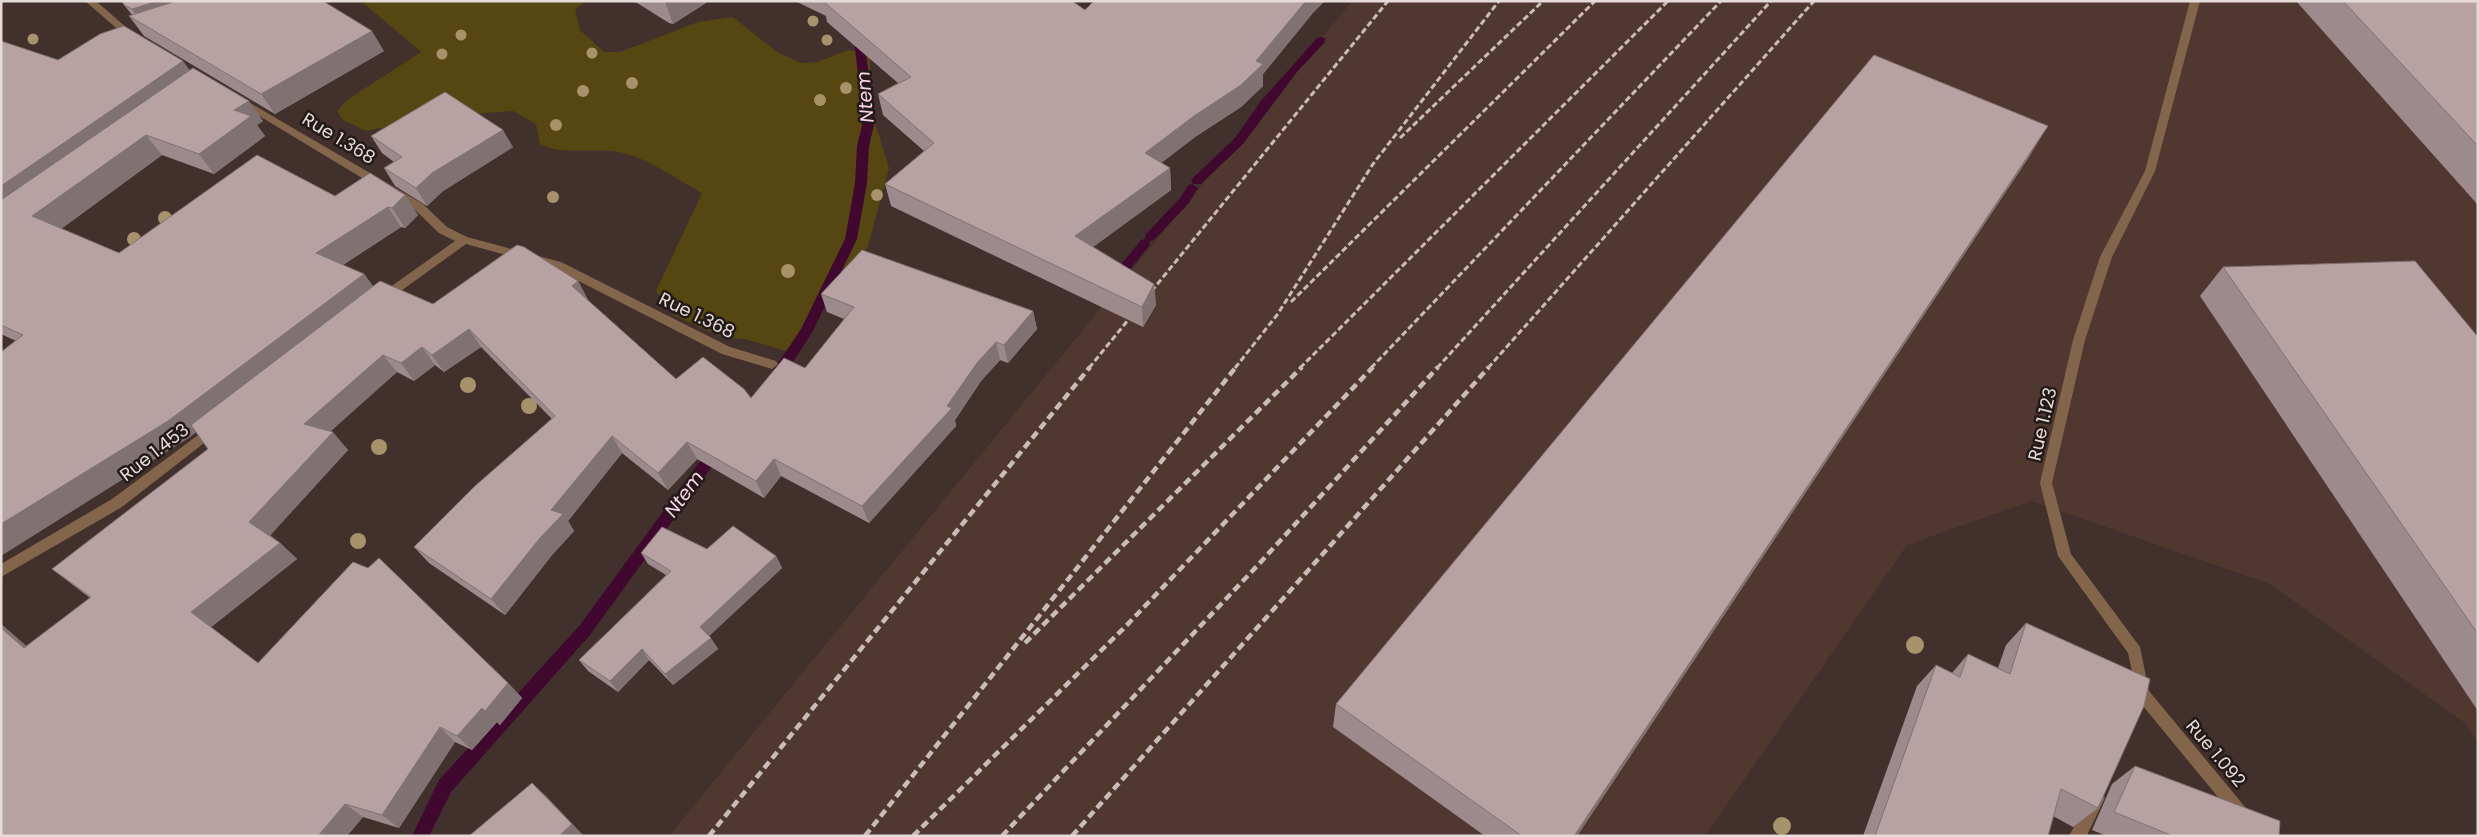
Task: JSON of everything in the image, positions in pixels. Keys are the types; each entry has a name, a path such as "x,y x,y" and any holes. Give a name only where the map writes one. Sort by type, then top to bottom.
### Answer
{"street":[{"path":"90,1 145,44"},
{"name":"Rue 1.123","path":"2141,699 2135,651 2065,556 2046,483 2079,340 2106,257 2150,171 2195,1"},
{"name":"Rue 1.368","path":"234,96 419,207 443,230 464,240 557,264 726,351 772,364"},
{"path":"372,308 464,240"},
{"name":"Rue 1.453","path":"1,571 117,503 226,420"},
{"name":"Rue 1.092","path":"2141,699 2260,836"},
{"path":"2077,836 2083,828 2103,784"}],"shaded area":[{"path":"361,1 586,1 575,10 580,30 604,52 620,52 698,22 733,17 777,52 801,63 817,62 848,50 870,54 870,106 889,168 868,246 814,315 793,353 745,339 724,338 675,316 656,291 702,193 653,165 623,153 602,150 560,150 540,144 536,124 513,111 441,116 366,131 343,120 337,111 347,100 421,52"},
{"path":"1352,1 2478,1 2478,742 2465,723 2270,584 2031,501 1907,545 1705,836 669,836"}],"building":[{"path":"122,1 158,1 132,9 124,5"},
{"path":"176,1 323,1 372,31 261,94 129,16"},
{"path":"823,1 1072,1 1085,10 1094,1 1306,1 1256,61 1263,64 1241,85 1194,116 1145,153 1170,168 1075,236 1154,284 1142,307 885,184 934,143 878,94 911,77"},
{"path":"2343,1 2478,1 2478,146"},
{"path":"124,26 183,61 1,186 1,41 58,60 100,34"},
{"path":"1874,55 2048,126 1574,836 1522,836 1336,704"},
{"path":"193,68 249,101 234,110 251,116 199,154 146,135 32,216 119,253 257,155 335,196 370,173 405,195 392,208 388,207 316,253 364,274 168,421 1,524 1,352 23,335 1,325 1,200"},
{"path":"445,92 503,130 432,173 416,188 384,168 402,157 371,136"},
{"path":"517,245 524,247 578,281 572,286 676,379 703,357 744,389 751,398 784,358 805,368 854,307 821,294 862,250 1033,311 1004,345 996,342 977,363 947,406 952,408 862,506 774,459 756,481 687,442 658,473 612,436 551,510 563,514 540,538 491,599 414,547 475,486 555,416 469,329 432,355 422,347 401,363 383,355 304,424 333,432 249,522 280,543 191,612 258,663 353,562 368,568 379,558 508,683 485,711 482,708 457,736 440,727 382,815 345,804 318,836 1,836 1,628 24,648 91,597 52,569 208,449 191,425 380,281 433,304"},
{"path":"2415,261 2478,337 2478,634 2223,267"},
{"path":"733,526 776,556 700,627 711,638 665,674 642,649 610,681 579,660 671,571 641,553 662,527 707,549"},
{"path":"2026,623 2150,679 2144,706 2098,808 2061,789 2048,836 1875,836 1936,665 1960,677 1968,654 2010,674"},
{"path":"2135,766 2280,821 2279,836 2173,836 2114,812"},
{"path":"532,783 572,824 559,836 469,836"}],"waterway":[{"name":"Ntem","path":"777,375 806,331 851,239 861,183 863,146 869,121 859,38 855,34"},
{"path":"1295,69 1321,40"},
{"path":"1254,121 1265,104 1292,73"},
{"path":"1197,181 1239,141 1252,124"},
{"path":"1150,237 1185,200 1192,188"},
{"path":"1114,281 1145,243"},
{"name":"Ntem","path":"420,836 445,786 585,630 708,461 719,451"}],"railway":[{"path":"1089,368 1388,1"},
{"path":"1235,368 1277,315 1373,164 1499,1"},
{"path":"1400,138 1543,1"},
{"path":"1291,302 1595,1"},
{"path":"1300,368 1668,1"},
{"path":"1371,368 1721,1"},
{"path":"1437,368 1771,1"},
{"path":"1488,368 1814,1"},
{"path":"709,836 1090,367"},
{"path":"865,836 1236,367"},
{"path":"1025,643 1302,367"},
{"path":"913,836 1125,627 1373,367"},
{"path":"1002,836 1258,565 1438,367"},
{"path":"1072,836 1489,367"}]}
